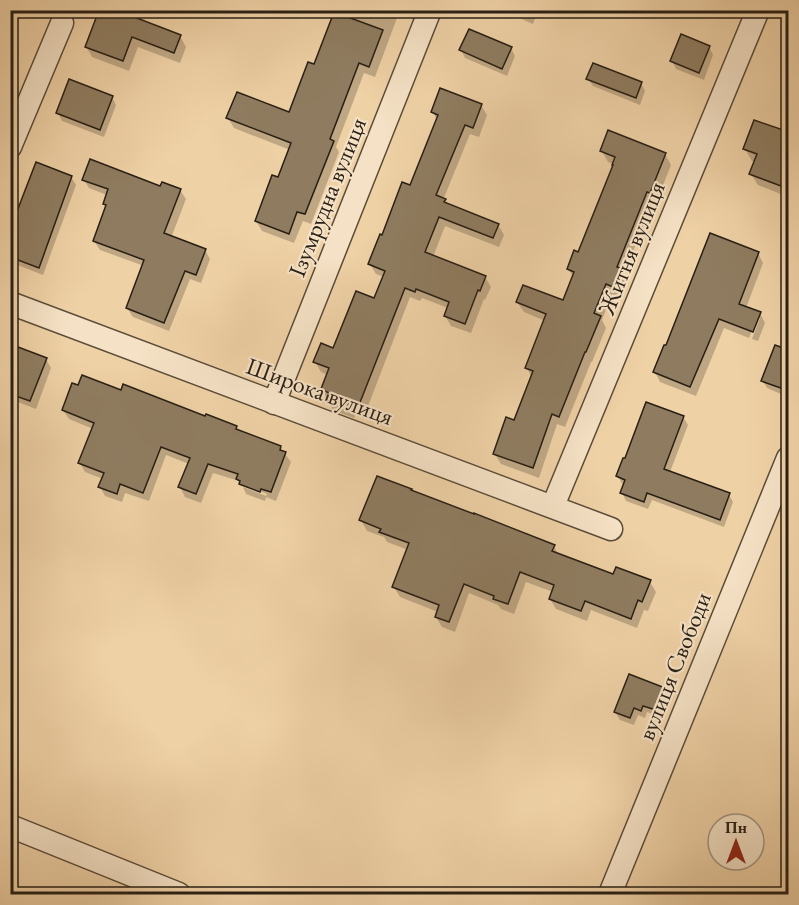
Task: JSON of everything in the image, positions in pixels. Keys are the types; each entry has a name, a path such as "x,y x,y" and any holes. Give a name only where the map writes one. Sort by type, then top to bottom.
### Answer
{"street":[{"name":"Ізумрудна вулиця","path":"274,403 430,10"},
{"name":"Житня вулиця","path":"553,506 758,10"},
{"path":"10,147 62,23"},
{"name":"Широка вулиця","path":"10,303 611,528"},
{"name":"вулиця Свободи","path":"610,894 789,458"},
{"path":"10,826 179,894"}],"building":[{"path":"99,10 116,10 181,35 174,53 132,37 123,61 85,47"},
{"path":"334,12 383,30 369,67 359,63 330,139 334,141 305,214 297,212 289,234 255,221 272,175 278,177 291,143 226,118 237,92 289,112 308,62 314,64"},
{"path":"469,29 512,47 502,69 459,50"},
{"path":"681,34 710,46 699,73 670,61"},
{"path":"593,63 642,82 636,98 586,79"},
{"path":"69,79 113,96 100,130 56,113"},
{"path":"440,88 482,104 473,128 465,125 436,195 446,199 444,202 499,224 493,238 439,217 425,252 486,276 465,324 444,316 449,302 416,289 415,292 405,288 359,405 351,401 349,409 326,400 329,393 321,389 329,368 313,362 321,343 333,348 356,291 374,298 385,271 368,264 380,234 382,235 402,182 410,185 438,115 431,112"},
{"path":"754,120 789,132 789,167 781,186 749,174 757,154 743,149"},
{"path":"608,130 666,153 650,193 647,192 617,267 621,268 613,287 606,284 594,313 601,316 559,417 552,414 533,468 493,454 506,417 514,420 533,371 525,368 546,314 516,302 523,285 563,300 574,272 567,269 574,250 578,252 613,165 615,157 600,151"},
{"path":"90,159 160,186 162,182 181,189 164,233 206,249 196,275 185,271 164,323 126,308 144,260 93,241 106,205 103,204 108,189 82,180"},
{"path":"36,162 72,176 39,268 10,257 10,218 14,219"},
{"path":"710,233 759,252 739,304 761,312 753,332 719,319 690,387 653,372"},
{"path":"775,345 789,350 789,391 761,381"},
{"path":"18,347 47,358 30,401 10,394 10,365"},
{"path":"82,375 121,390 123,384 237,426 236,429 281,446 280,450 286,452 271,492 261,489 260,492 239,484 240,481 236,479 238,474 208,464 196,494 178,487 190,458 161,447 143,493 120,484 117,494 98,487 104,473 78,463 94,423 62,410 72,383 78,385"},
{"path":"646,402 684,416 664,469 730,493 720,520 647,493 644,502 620,493 625,480 616,476"},
{"path":"377,476 555,545 552,551 613,574 616,567 651,580 642,602 638,600 631,619 585,601 581,611 549,599 554,585 520,572 508,604 464,584 449,622 435,617 439,605 392,587 409,543 379,532 381,529 359,520"},
{"path":"629,674 665,688 656,710 643,706 641,711 634,708 630,718 614,712"}]}
